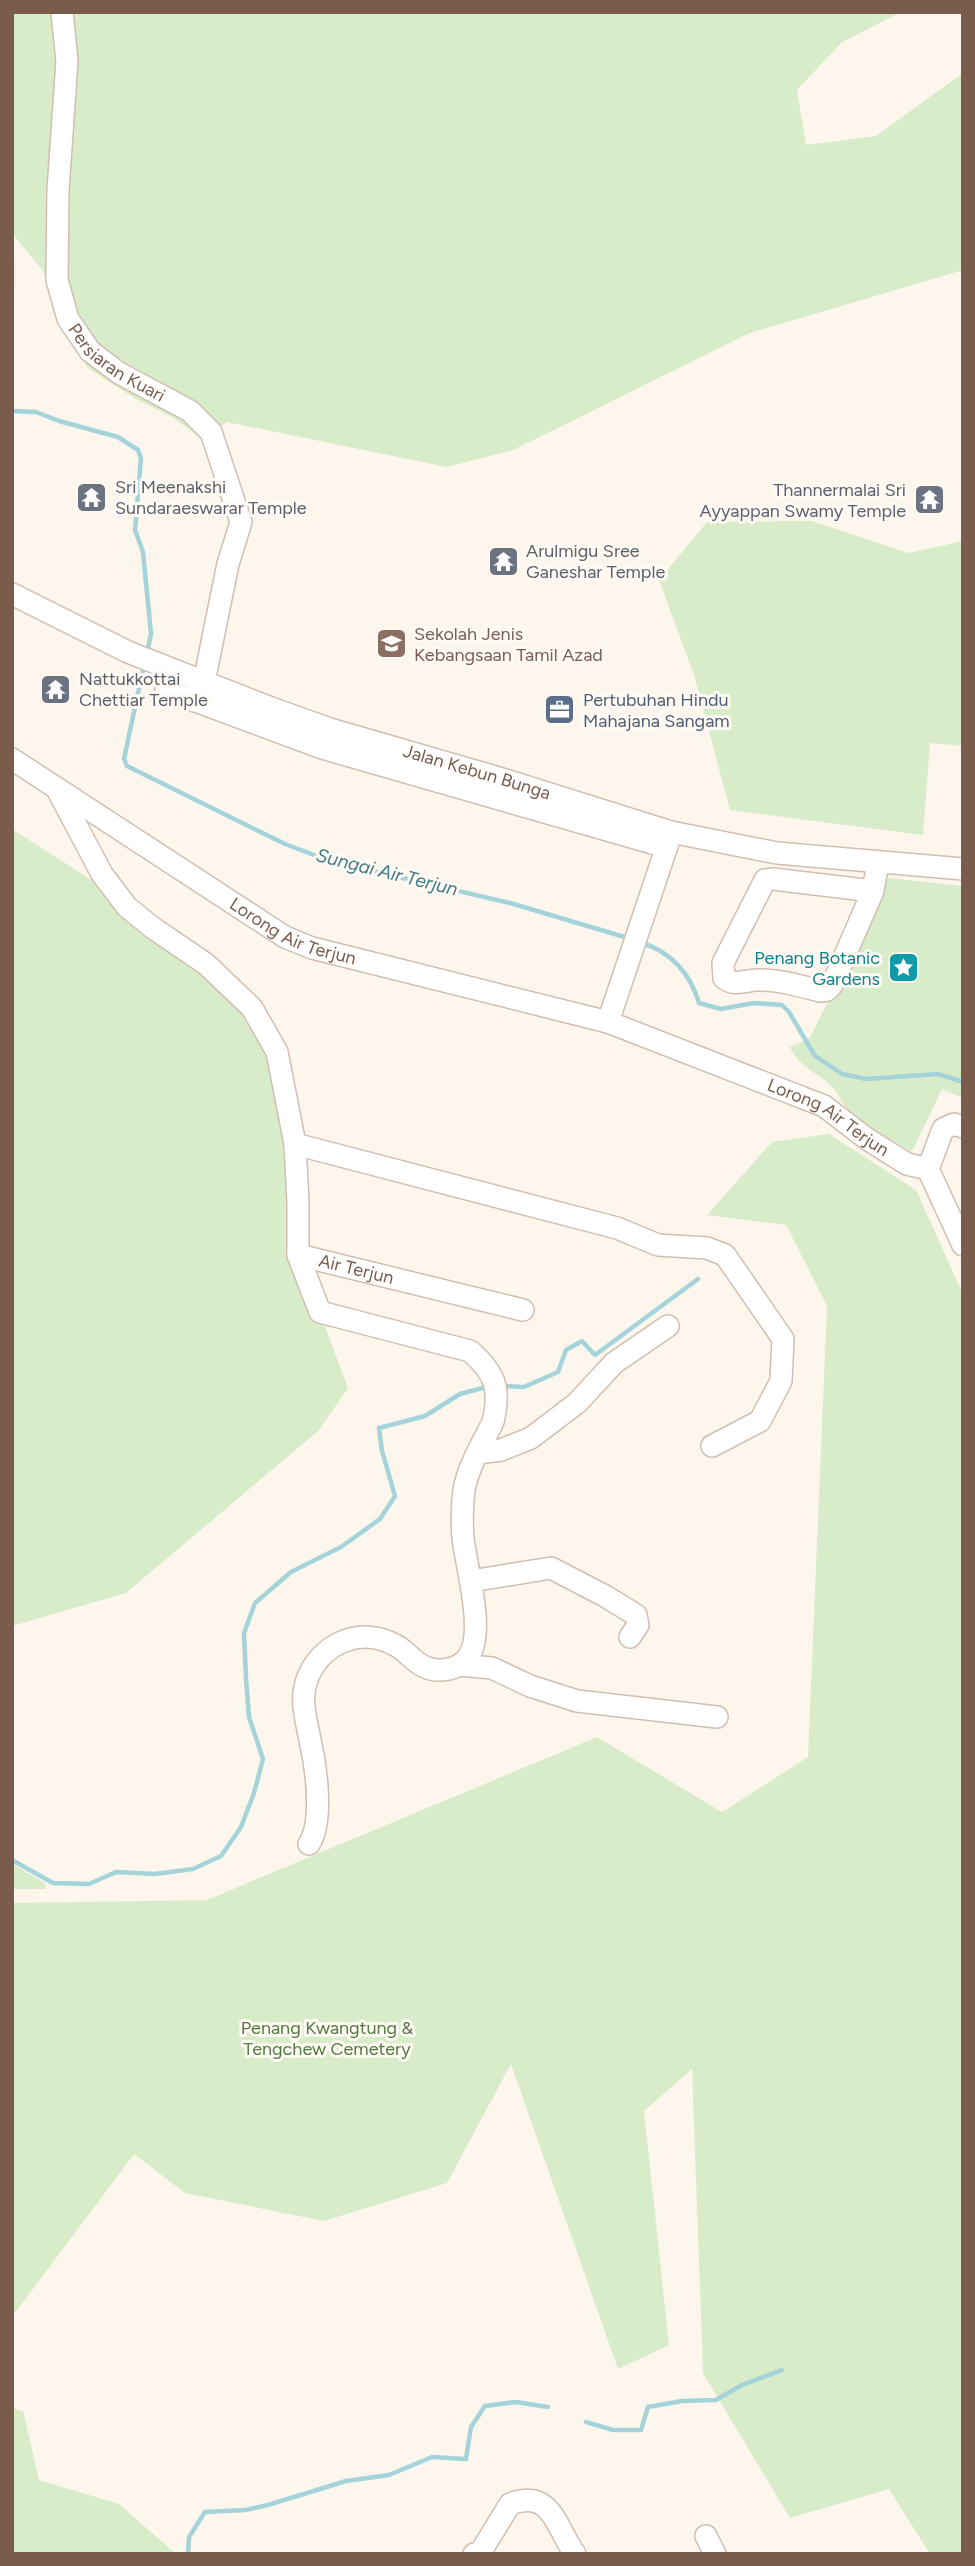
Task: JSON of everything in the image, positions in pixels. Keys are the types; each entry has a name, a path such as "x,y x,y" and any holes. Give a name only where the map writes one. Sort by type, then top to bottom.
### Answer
{"street":[{"name":"Persiaran Kuari","path":"62,12 67,61 58,190 57,280 68,319 90,351 119,373 190,411 211,432 241,522 228,564 204,682 194,701"},
{"name":"Jalan Kebun Bunga","path":"12,594 128,652 330,729 499,778 669,839 777,853 963,869"},
{"path":"166,690 321,748 669,839 608,1022"},
{"name":"Lorong Air Terjun","path":"12,759 285,937 312,948 608,1022 824,1106 867,1139 907,1164 928,1169"},
{"name":"Air Terjun","path":"58,791 102,874 128,907 153,928 206,964 252,1008 276,1052 295,1144 298,1255 523,1310"},
{"path":"873,891 767,879 723,963 724,978 738,984 760,979 824,991 830,988 873,891 878,862"},
{"path":"963,1127 954,1124 943,1129 928,1169 963,1245"},
{"path":"295,1144 617,1228 658,1245 707,1248 725,1255 783,1339 781,1381 760,1421 712,1446"},
{"path":"298,1255 320,1312 470,1351 487,1366 496,1390 493,1422 464,1489 463,1537 471,1581 474,1646 468,1658 449,1669 425,1667 397,1646 373,1638 345,1640 322,1654 308,1676 303,1699 314,1759 317,1805 317,1826 310,1844"},
{"path":"478,1453 501,1450 531,1438 577,1403 614,1363 668,1326"},
{"path":"471,1581 551,1568 636,1615 638,1625 630,1637"},
{"path":"474,1646 492,1668"},
{"path":"459,1665 492,1668 530,1686 577,1701 717,1717"},
{"path":"478,2553 510,2504 529,2501 538,2502 550,2511 575,2554"}],"green space":[{"path":"12,12 901,12 842,42 797,90 806,145 876,136 963,73 963,270 750,333 513,450 447,467 227,422 201,439 174,418 136,399 88,368 67,337 43,271 12,233"},
{"path":"812,521 909,553 963,541 963,746 930,743 923,835 730,810 694,675 659,580 707,522"},
{"path":"12,829 93,881 133,920 233,993 276,1042 313,1295 348,1388 319,1430 126,1593 12,1626"},
{"name":"Penang Botanic Gardens","path":"888,878 963,886 963,1098 942,1089 912,1152 870,1128 855,1116 846,1108 833,1088 799,1061 790,1047 810,1038"},
{"name":"Penang Kwangtung & Tengchew Cemetery","path":"829,1134 916,1190 963,1294 963,2554 930,2554 889,2489 790,2518 703,2373 692,2069 644,2111 669,2345 618,2369 511,2064 447,2183 324,2221 185,2193 134,2154 12,2317 12,1903 207,1900 597,1737 722,1812 808,1757 827,1306 786,1225 707,1215 772,1142"},
{"path":"12,1864 45,1883 46,1889 12,1889"},
{"path":"12,2408 23,2411 39,2480 119,2504 176,2554 12,2553"}],"waterway":[{"name":"Sungai Air Terjun","path":"12,258 12,290"},
{"name":"Sungai Air Terjun","path":"12,411 36,412 118,437 138,450 141,458 135,530 143,552 150,623 147,653"},
{"name":"Sungai Air Terjun","path":"144,665 124,759 127,766 285,844 330,861 510,903 628,938"},
{"name":"Sungai Air Terjun","path":"639,942 660,951 677,965 690,982 699,1003 721,1009 754,1003 782,1005 815,1056 842,1074 866,1079 938,1074 963,1082"},
{"path":"502,1386 524,1387 558,1372 566,1350 582,1341 595,1355 698,1279"},
{"path":"12,1860 53,1883 89,1884 116,1872 155,1874 193,1869 221,1856 241,1827 263,1759 249,1717 246,1678 244,1633 255,1603 291,1572 341,1547 380,1519 395,1496 382,1451 379,1428 425,1416 460,1394 490,1386"},
{"path":"586,2422 613,2430 641,2430 648,2407 682,2401 716,2400 742,2385 782,2370"},
{"path":"188,2554 189,2537 205,2512 245,2510 268,2505 346,2481 389,2475 432,2457 466,2459 471,2427 485,2406 516,2402 548,2407"}],"place":[{"name":"Sri Meenakshi Sundaraeswarar Temple","path":"92,497"},
{"name":"Thannermalai Sri Ayyappan Swamy Temple","path":"929,500"},
{"name":"Arulmigu Sree Ganeshar Temple","path":"503,561"},
{"name":"Sekolah Jenis Kebangsaan Tamil Azad","path":"391,644"},
{"name":"Nattukkottai Chettiar Temple","path":"56,689"},
{"name":"Pertubuhan Hindu Mahajana Sangam","path":"560,710"},
{"name":"Penang Botanic Gardens","path":"903,968"}]}
